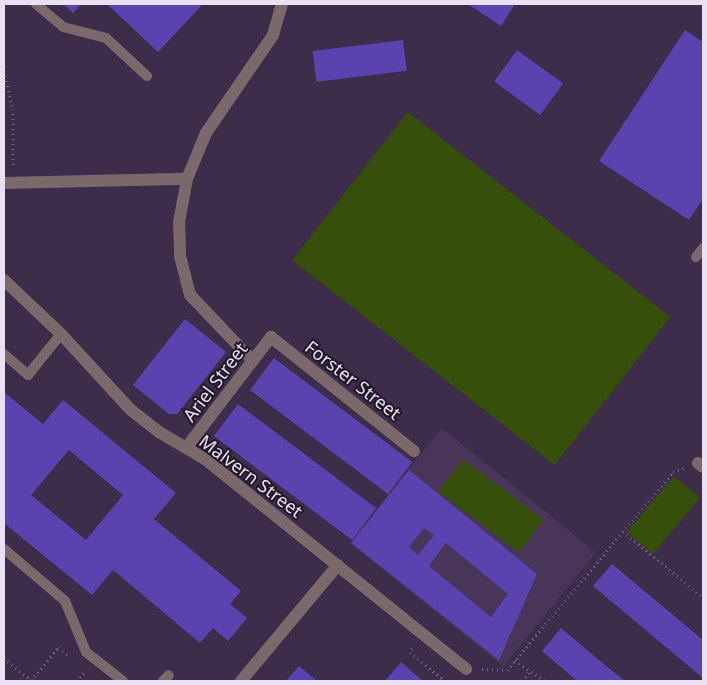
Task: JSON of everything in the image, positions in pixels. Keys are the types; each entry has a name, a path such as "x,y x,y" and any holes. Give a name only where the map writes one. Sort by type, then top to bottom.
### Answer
{"street":[{"path":"252,361 190,295 180,256 179,222 187,179 206,133 273,35 282,4"},
{"path":"197,124 206,133"},
{"path":"9,182 69,183 187,179"},
{"name":"Malvern Street","path":"4,280 62,334 131,410 205,459 466,669"},
{"name":"Ariel Street","path":"186,448 271,338"},
{"name":"Forster Street","path":"271,338 414,451"},
{"path":"241,681 338,565"}],"lane":[{"path":"36,4 63,27 106,38 147,76"},
{"path":"696,258 703,248"},
{"path":"4,354 28,374 62,334"},
{"path":"4,549 65,600 86,652 123,681"}],"path":[{"path":"4,71 13,110 9,182"},
{"path":"466,669 507,670 674,472 701,465"},
{"path":"623,531 703,598"},
{"path":"4,658 32,681 59,647 72,659"},
{"path":"516,660 545,681"},
{"path":"79,664 92,676"},
{"path":"76,681 86,670"},
{"path":"522,681 531,670"}],"shaded area":[{"path":"442,428 596,553 503,667 349,542"}],"green space":[{"path":"408,112 670,317 555,465 292,260"},
{"path":"463,459 544,520 519,553 438,492"},
{"path":"674,476 700,498 653,554 627,532"}],"building":[{"path":"63,4 81,4 73,13"},
{"path":"107,4 203,4 158,52"},
{"path":"468,4 515,4 501,26"},
{"path":"685,30 703,42 703,199 689,220 599,161"},
{"path":"403,40 407,71 316,82 313,51"},
{"path":"517,50 563,84 540,115 494,82"},
{"path":"185,319 226,352 177,414 169,414 133,385"},
{"path":"274,358 412,462 388,494 250,390"},
{"path":"4,392 43,424 63,400 176,493 154,519 241,591 230,604 247,618 228,641 213,628 200,643 113,570 92,595 4,523","holes":["69,450 123,495 86,540 31,495"]},
{"path":"238,404 376,508 352,540 214,436"},
{"path":"409,470 537,574 499,660 351,543","holes":["424,528 434,535 418,555 409,547","446,543 508,594 491,617 429,566"]},
{"path":"612,564 703,640 703,678 593,586"},
{"path":"561,628 625,681 577,681 542,651"},
{"path":"401,662 416,675 423,681 385,681"},
{"path":"299,666 317,681 286,681"}]}
